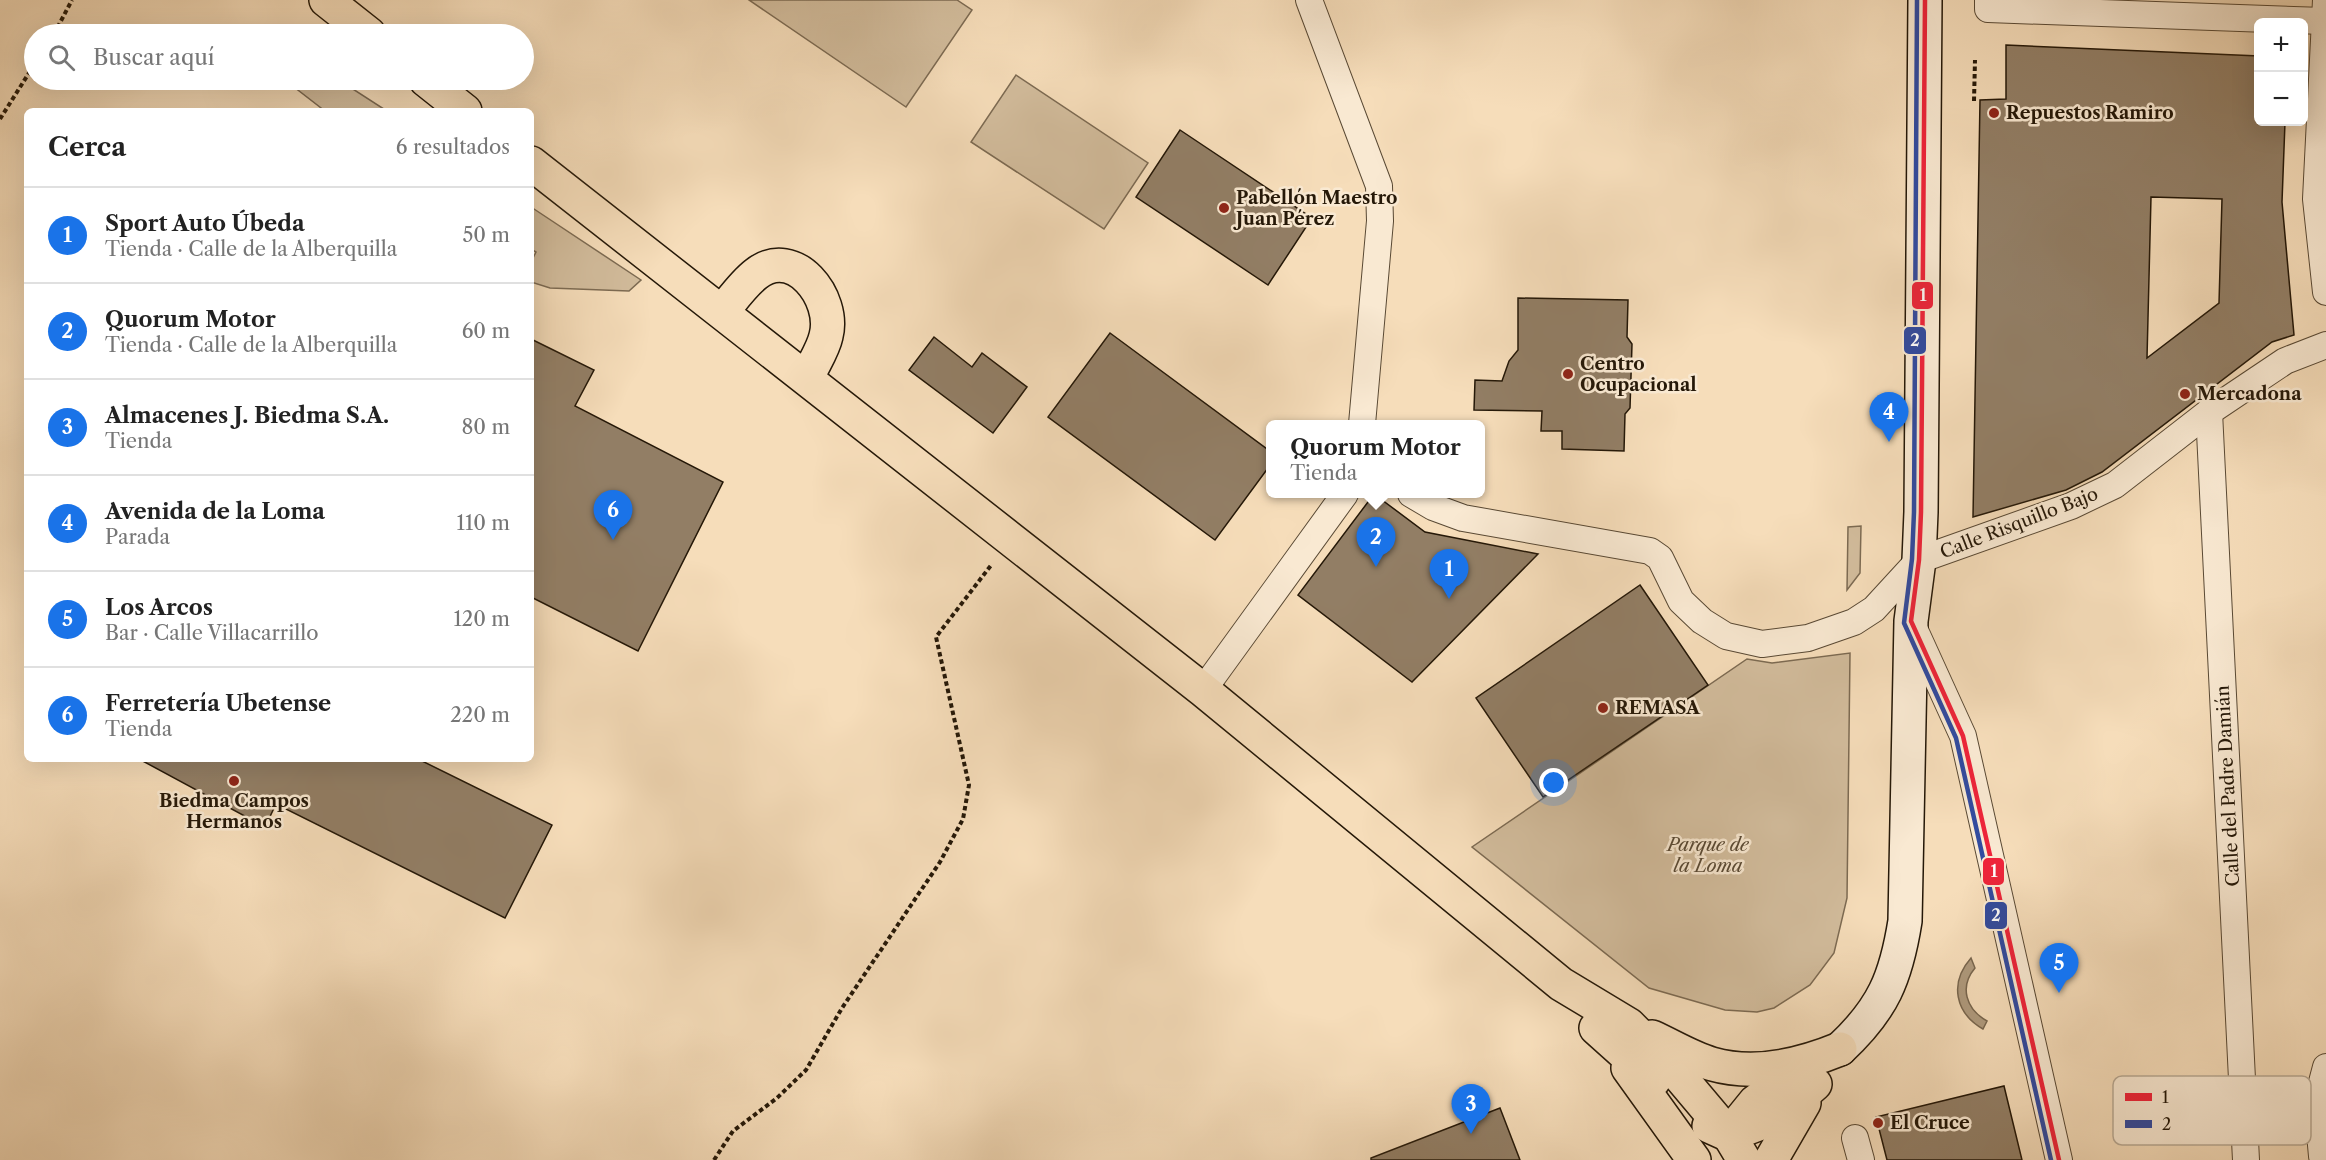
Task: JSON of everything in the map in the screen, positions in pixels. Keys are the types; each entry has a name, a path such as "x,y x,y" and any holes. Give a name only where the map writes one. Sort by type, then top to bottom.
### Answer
{"main road":[{"path":"326,0 356,24"},
{"path":"1730,1152 1740,1117 1755,1102 1813,1073 1864,1027 1888,989 1900,953 1905,921 1911,621 1919,560 1925,0"},
{"path":"439,90 461,108"},
{"path":"534,165 1203,690 1561,984 1629,1025 1712,1064 1813,1073"},
{"path":"722,312 756,273 769,267 782,266 799,271 812,281 822,296 826,312 827,334 807,378"},
{"path":"1561,984 1655,1103 1694,1160"},
{"path":"1629,1025 1676,1072 1730,1152"},
{"path":"1596,1029 1641,1067 1674,1102 1730,1152"},
{"path":"1771,1160 1813,1073"}],"street":[{"path":"1309,0 1379,186 1380,221 1362,420"},
{"path":"1988,5 2325,10 2316,199 2326,292"},
{"name":"Calle Risquillo Bajo","path":"1919,560 2094,497 2144,466 2209,412 2285,361 2326,345"},
{"name":"Calle del Padre Damián","path":"2209,412 2242,1076"},
{"path":"1203,690 1342,498"},
{"path":"1418,498 1433,507 1463,518 1650,551 1660,558 1681,601 1702,621 1726,636 1762,644 1808,638 1854,622 1874,609 1919,560"},
{"path":"1911,621 1963,736 2059,1160"},
{"path":"2321,1156 2317,1101 2326,1067"},
{"name":"Calle del Padre Damián","path":"2245,1145 2246,1160"}],"path":[{"path":"59,24 72,0"},
{"path":"1974,101 1975,60"},
{"path":"0,118 24,81"},
{"path":"714,1160 733,1131 777,1098 806,1070 842,1008 940,862 963,819 969,785 936,637 1012,539"}],"green space":[{"path":"749,0 957,0 972,10 906,107"},
{"path":"1016,75 1148,163 1104,229 971,142"},
{"path":"298,90 354,90 382,108 321,108"},
{"path":"534,209 641,280 629,291 550,288 534,283 536,252 534,251"},
{"path":"1861,526 1860,573 1847,590 1848,527"},
{"name":"Parque de la Loma","path":"1850,653 1847,898 1834,953 1810,985 1774,1008 1757,1012 1725,1010 1649,988 1472,847 1747,659 1772,663"}],"shaded area":[{"path":"1971,958 1975,968 1967,983 1967,997 1974,1010 1987,1021 1983,1029 1966,1015 1958,997 1960,977"}],"building":[{"path":"2006,45 2254,56 2254,126 2285,126 2282,202 2294,335 2272,342 2102,472 2066,490 1973,517 1980,100 2006,99","holes":["2151,197 2222,199 2219,303 2147,358"]},
{"name":"Pabellón Maestro Juan Pérez","path":"1180,130 1312,218 1268,285 1136,197"},
{"name":"Centro Ocupacional","path":"1518,298 1628,300 1627,337 1632,344 1630,408 1625,414 1624,451 1562,449 1562,431 1541,431 1542,411 1474,410 1475,380 1502,381 1509,361 1518,350"},
{"path":"1110,333 1266,448 1266,471 1215,540 1048,417"},
{"path":"934,337 972,367 982,353 1027,387 993,433 909,370"},
{"path":"534,340 594,370 575,406 723,482 638,651 534,599"},
{"path":"1371,498 1379,498 1425,532 1538,554 1412,682 1298,595"},
{"name":"REMASA","path":"1640,585 1708,685 1543,797 1476,698"},
{"path":"145,762 424,762 552,825 505,918 276,804 265,827"},
{"path":"2004,1086 2022,1160 1887,1160 1876,1117"},
{"path":"1500,1108 1520,1160 1371,1160 1371,1158"}],"transit line":[{"name":"2","path":"1917,0 1914,512 1912,559 1904,623 1956,738 2051,1160"},
{"name":"1","path":"1925,0 1921,512 1919,560 1911,621 1963,736 2059,1160"}],"place":[{"name":"Repuestos Ramiro","path":"1994,113"},
{"name":"Pabellón Maestro Juan Pérez","path":"1224,208"},
{"name":"Centro Ocupacional","path":"1568,374"},
{"name":"Mercadona","path":"2185,394"},
{"name":"Avenida de la Loma","path":"1889,442"},
{"name":"Ferretería Ubetense","path":"613,540"},
{"name":"Quorum Motor","path":"1376,567"},
{"name":"Sport Auto Úbeda","path":"1449,599"},
{"name":"REMASA","path":"1603,708"},
{"name":"Biedma Campos Hermanos","path":"234,781"},
{"name":"Los Arcos","path":"2059,993"},
{"name":"El Cruce","path":"1878,1123"},
{"name":"Almacenes J. Biedma S.A.","path":"1471,1134"}]}
